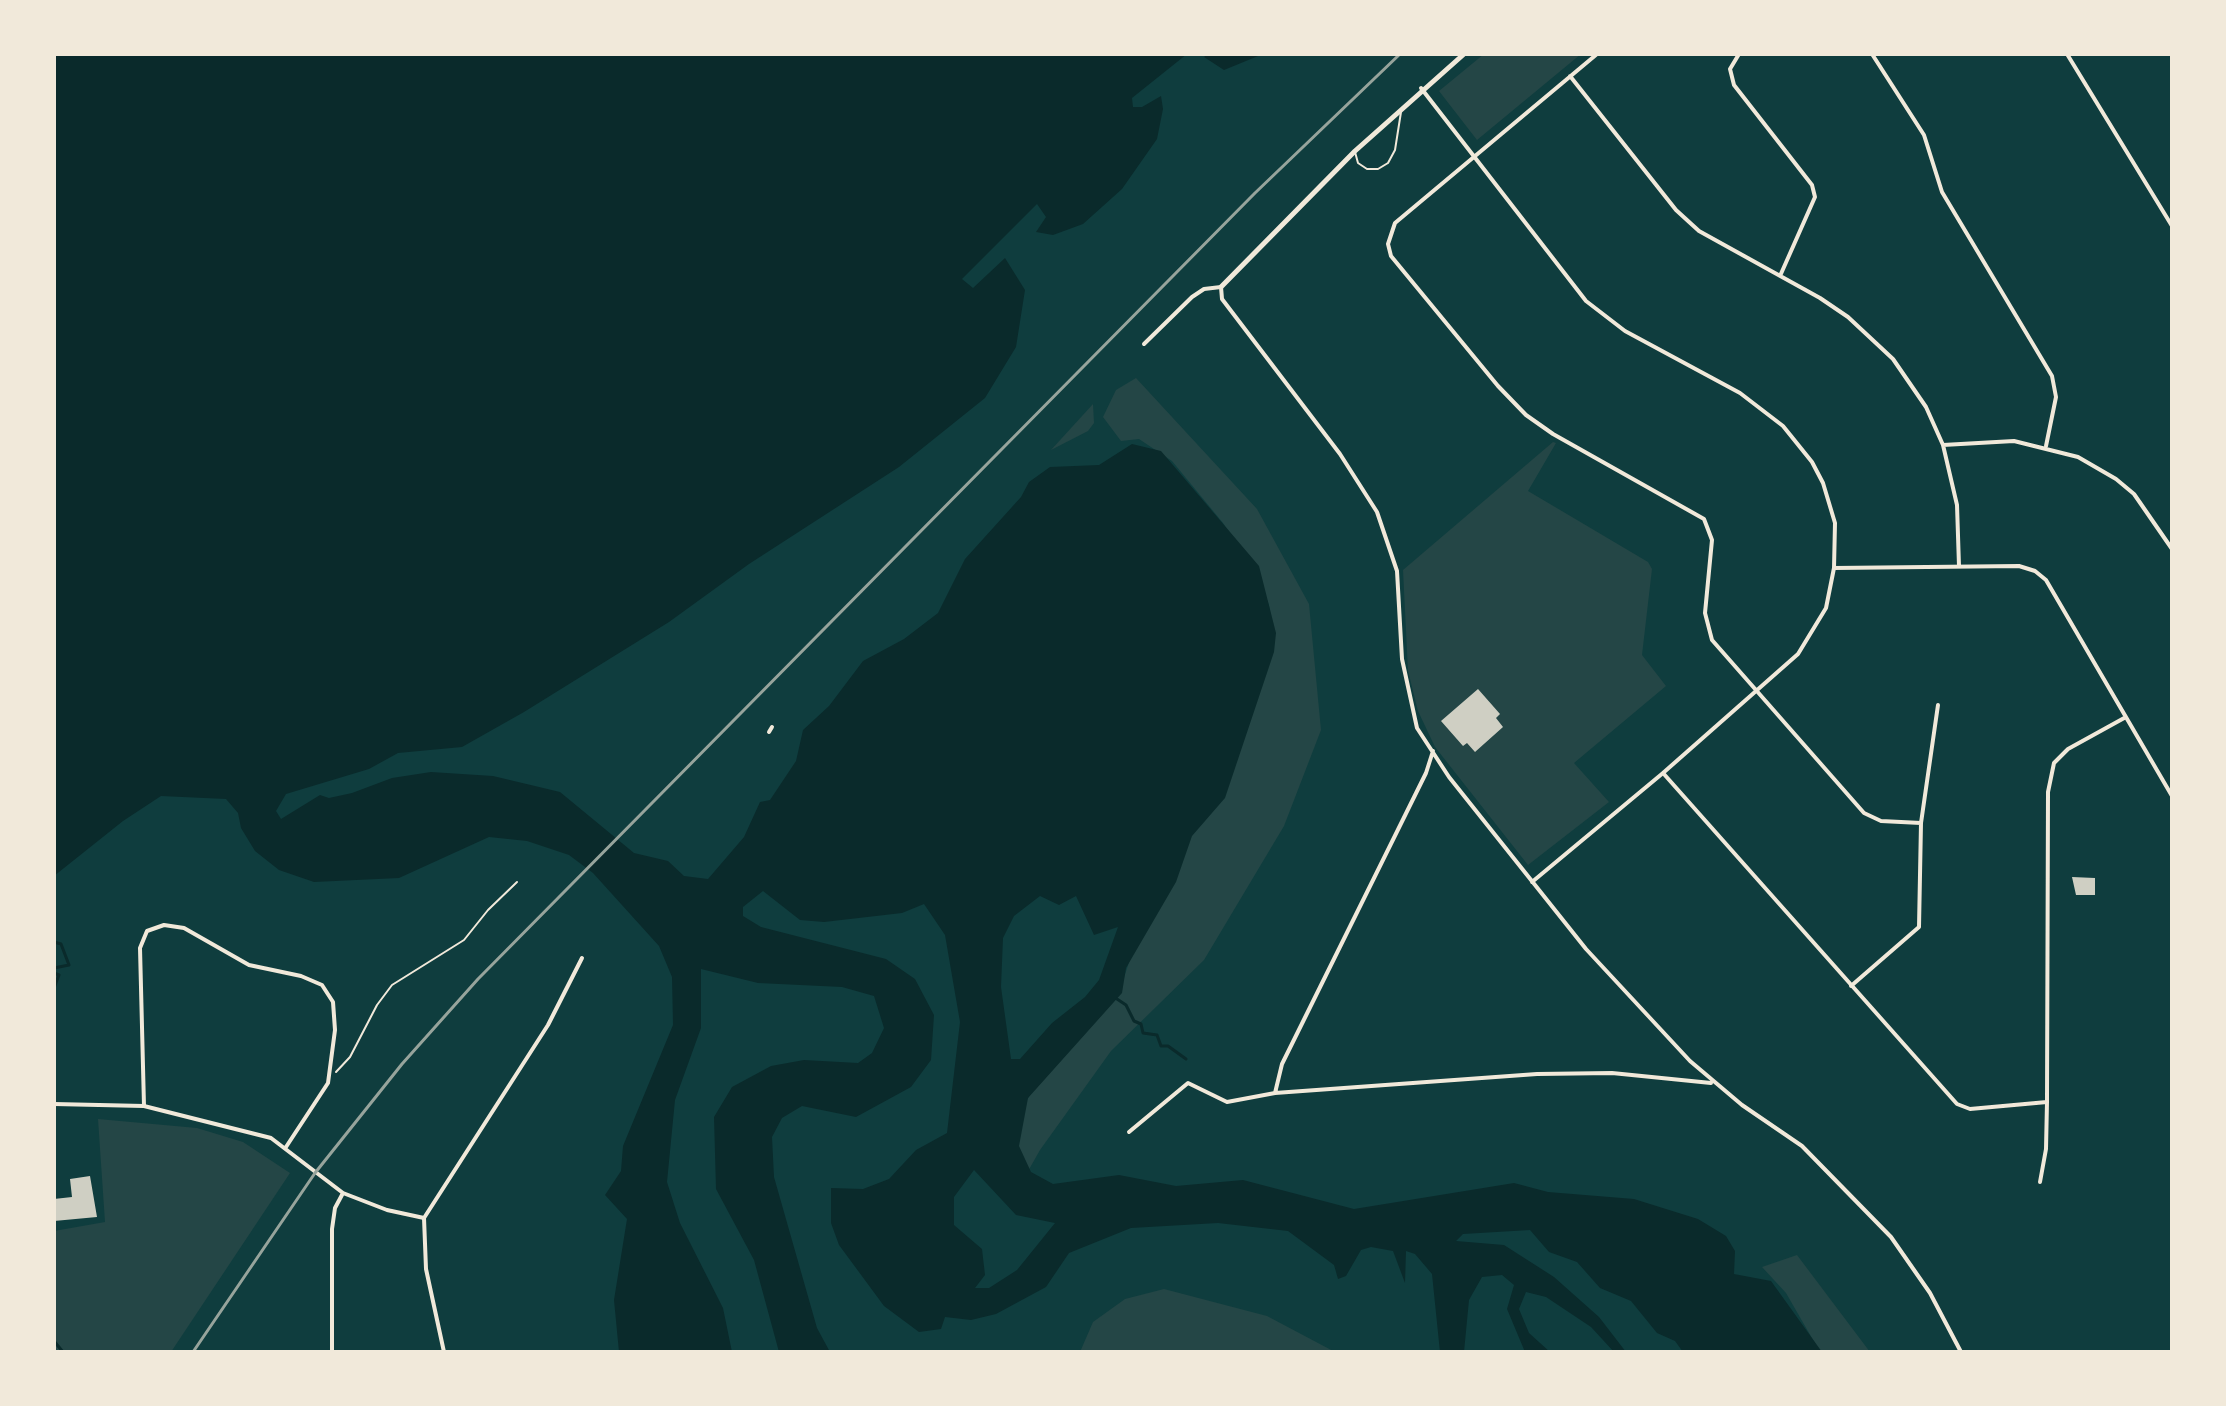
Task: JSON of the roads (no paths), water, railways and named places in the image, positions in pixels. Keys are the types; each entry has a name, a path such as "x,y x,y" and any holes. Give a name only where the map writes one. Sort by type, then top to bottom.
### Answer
{"street":[{"path":"1144,344 1192,297 1204,289 1221,287 1404,104 1464,54"},
{"path":"1597,54 1395,223 1388,244 1391,256 1498,386 1526,415 1704,519 1712,540 1705,613 1712,640 1864,813 1881,821 1921,823"},
{"path":"1739,54 1730,69 1734,85 1812,185 1815,197 1780,276"},
{"path":"1872,54 1924,135 1942,192 2052,376 2056,397 2046,446"},
{"path":"2067,54 2172,226"},
{"path":"1570,76 1676,210 1699,231 1820,298 1871,336 1910,381 1943,445 1957,505 1959,566"},
{"path":"1421,88 1586,301 1625,331 1740,393 1783,426 1812,462 1830,502 1835,523 1834,568 1826,608 1818,627 1798,654 1663,773 1532,882"},
{"path":"1221,287 1222,299 1340,454 1377,512 1397,571 1407,691 1417,728 1586,949 1714,1083 1802,1146 1891,1237 1930,1293 1961,1352"},
{"path":"1943,445 1999,440 2046,446 2078,457 2116,479 2153,517 2172,549"},
{"path":"1834,568 2019,566 2035,571 2046,580 2172,796"},
{"path":"1851,987 1919,927 1921,823 1938,705"},
{"path":"2040,1182 2046,1149 2047,1102 2048,792 2054,763 2068,749 2126,717"},
{"path":"1275,1093 1282,1064 1426,773 1433,751"},
{"path":"1663,773 1957,1104 1970,1109 2047,1102"},
{"path":"144,1106 140,948 147,931 164,925 184,928 249,965 301,976 322,985 333,1002 328,1083 286,1147"},
{"path":"444,1352 426,1269 424,1218 534,1049 582,958"},
{"path":"1129,1132 1188,1083 1227,1102 1275,1093 1537,1074 1612,1073 1714,1083"},
{"path":"54,1104 144,1106 271,1138 343,1193 387,1210 424,1218"},
{"path":"332,1352 332,1229 335,1208 343,1193"}],"lane":[{"path":"1355,151 1358,163 1367,169 1378,169 1388,163 1395,150 1404,104"}],"waterway":[{"path":"54,942 61,944 69,965 54,968"},
{"path":"54,973 59,975 54,988"},
{"path":"1117,999 1126,1005 1134,1021 1141,1024 1143,1033 1157,1035 1161,1046 1168,1046 1186,1059"},
{"path":"54,1341 63,1352"}],"railway":[{"path":"193,1352 315,1173 402,1064 478,979 1255,193 1400,54"}]}
